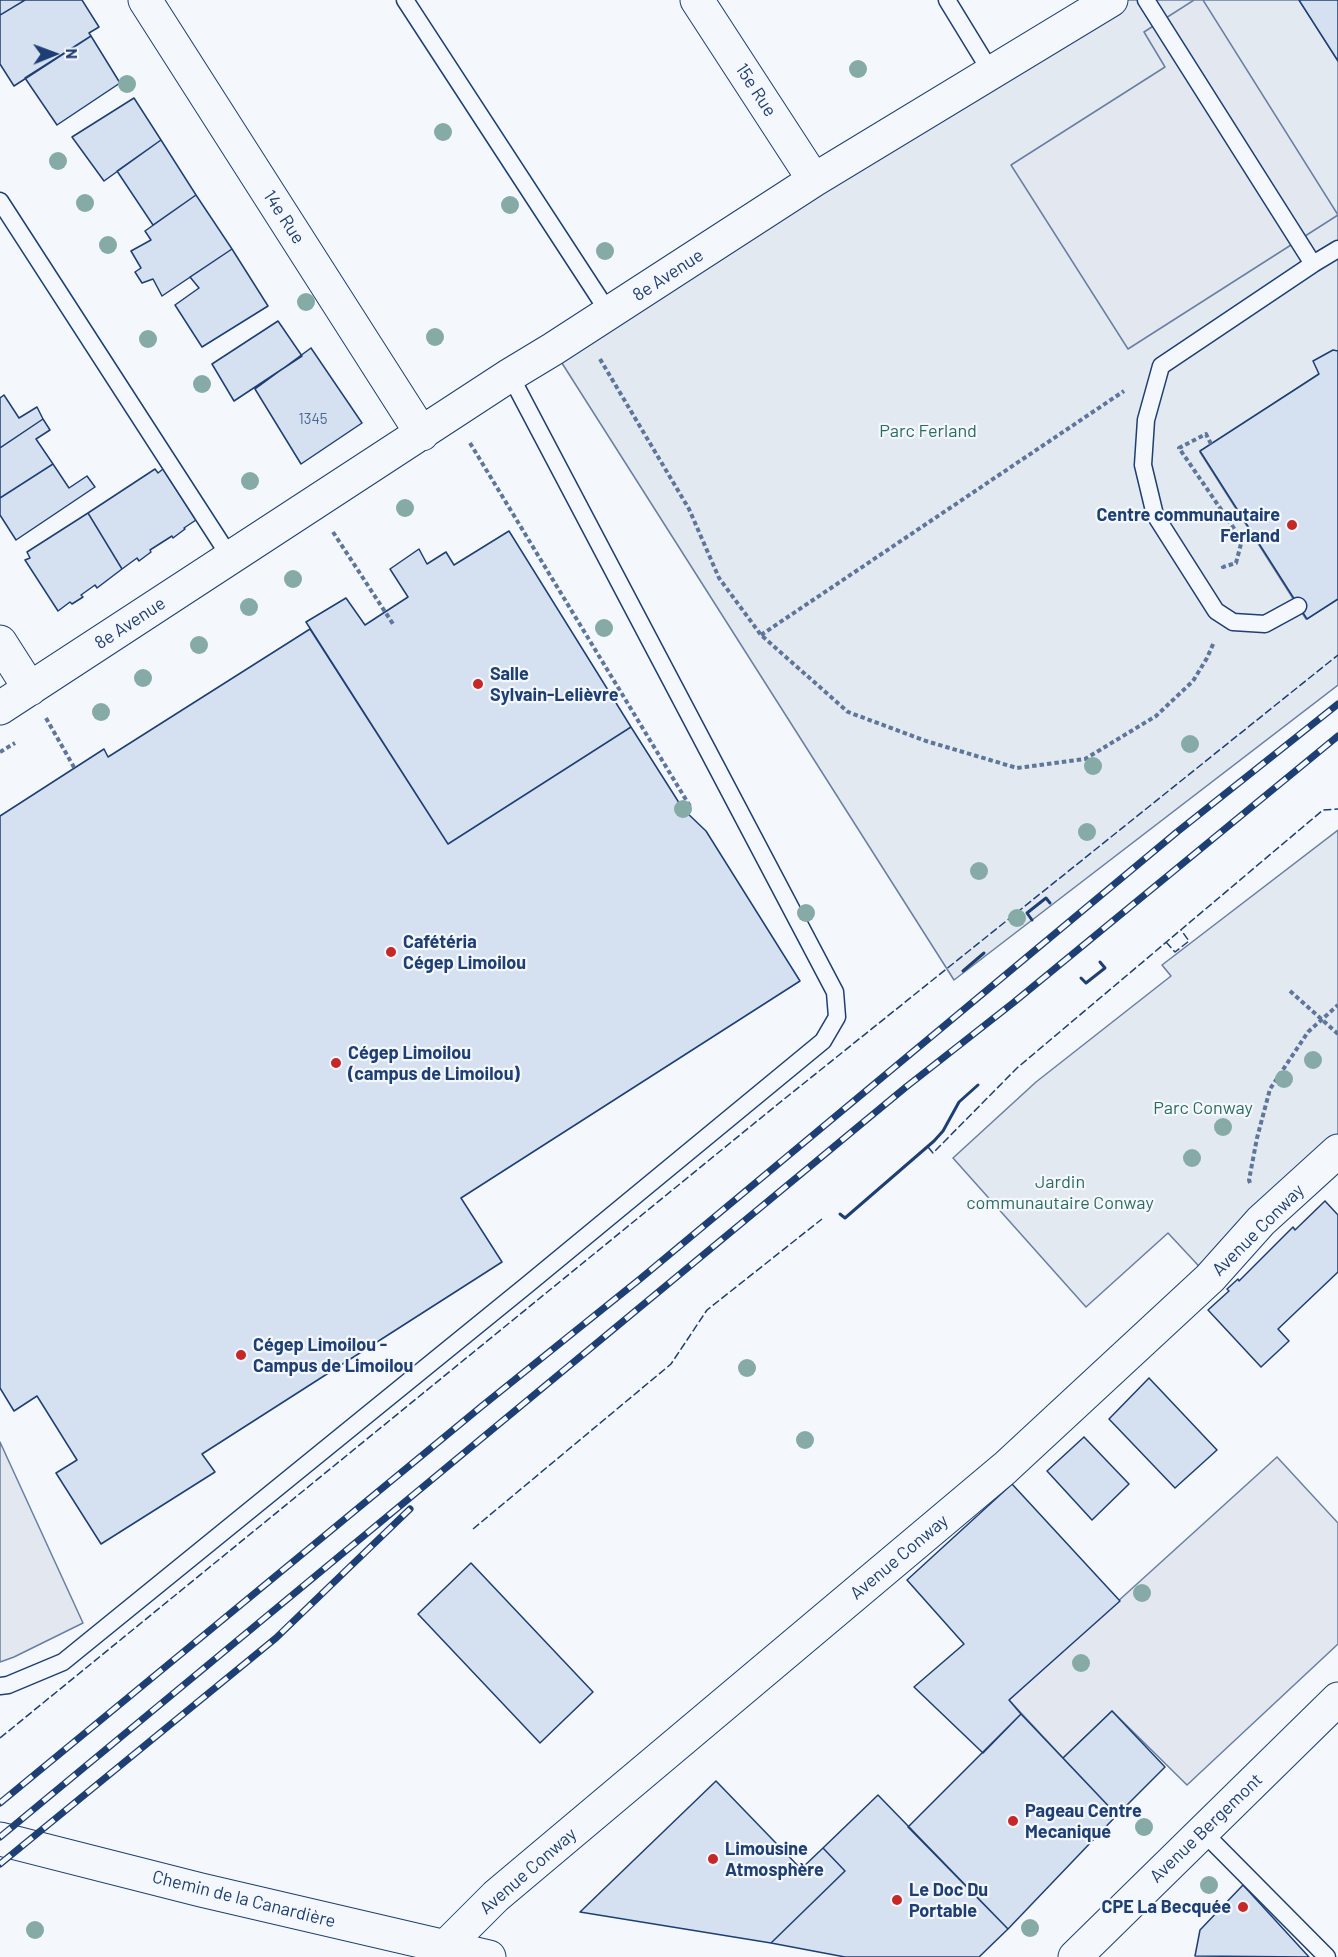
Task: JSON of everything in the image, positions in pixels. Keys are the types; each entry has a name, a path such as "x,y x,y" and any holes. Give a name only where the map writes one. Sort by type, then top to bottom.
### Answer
{"street":[{"name":"14e Rue","path":"145,0 422,434"},
{"name":"15e Rue","path":"697,0 814,180"},
{"name":"8e Avenue","path":"0,708 510,375 814,180 1111,0"},
{"path":"0,642 30,689"},
{"name":"Avenue Conway","path":"445,1947 496,1896 1005,1467 1210,1278 1261,1221 1338,1151"},
{"name":"Avenue Bergemont","path":"1075,1957 1338,1700"},
{"name":"Chemin de la Canardière","path":"0,1839 201,1890 489,1957"}],"lane":[{"path":"405,0 596,321"},
{"path":"946,0 991,72"},
{"path":"1146,0 1313,264"},
{"path":"0,201 230,557"},
{"path":"1298,606 1265,624 1233,622 1216,611 1155,515 1143,465 1146,420 1161,366 1338,249"},
{"path":"0,1686 8,1685 63,1662 528,1285 823,1041 837,1017 835,992 510,375"},
{"path":"1203,1832 1327,1957"}],"path":[{"path":"596,321 689,509 719,578 761,635 848,712 926,741 1017,768 1085,759 1156,716 1193,681 1207,658 1225,617"},
{"path":"761,635 1161,366"},
{"path":"452,414 691,808 683,808"},
{"path":"1211,444 1206,434 1179,448 1242,540 1236,563 1223,567 1218,558"},
{"path":"315,504 393,624"},
{"path":"30,689 75,769"},
{"path":"1290,991 1338,1034"},
{"path":"1261,1221 1249,1180 1270,1089 1308,1032 1338,1005"}],"green space":[{"name":"Parc Ferland","path":"1111,0 1299,0 1338,61 1338,351 1319,374 1200,452 1306,619 1338,599 1338,685 954,980 553,349"},
{"name":"Parc Conway","path":"1338,830 1338,1151 1210,1278 1168,1233 1086,1307 953,1158 1036,1082 1171,976 1162,965"}],"shaded area":[{"path":"1194,0 1203,0 1338,215 1128,349 1011,165 1165,67 1144,32"},
{"path":"0,1442 83,1623 0,1662"},
{"path":"1277,1457 1338,1523 1338,1644 1187,1785 1112,1711 1063,1758 1009,1700"}],"building":[{"path":"0,0 25,0 0,15"},
{"path":"25,0 82,0 99,27 89,33 91,36 14,86 0,64 0,15"},
{"path":"1299,0 1338,0 1338,61"},
{"path":"91,36 120,83 57,125 25,78"},
{"path":"134,98 161,140 104,181 72,137"},
{"path":"161,140 196,195 153,225 117,171"},
{"path":"196,195 232,249 162,296 153,279 142,283 135,272 141,268 131,251 151,240 145,231"},
{"path":"232,249 268,306 202,347 175,305 199,288 190,277"},
{"path":"278,321 302,356 234,401 212,364"},
{"path":"311,348 362,423 301,464 255,389"},
{"name":"Centre communautaire Ferland","path":"1333,350 1338,351 1338,599 1307,619 1200,451 1319,374 1313,361"},
{"path":"4,395 19,418 37,407 43,419 0,448 0,398"},
{"path":"43,419 50,430 36,439 53,464 0,498 0,448"},
{"path":"53,464 69,488 87,476 95,487 16,540 0,515 0,498"},
{"path":"155,469 158,473 163,469 196,520 173,538 172,536 150,550 151,552 139,561 137,558 122,569 88,513"},
{"path":"88,513 122,569 97,588 95,585 81,595 83,597 72,604 70,602 58,611 25,560 30,558 27,552"},
{"path":"509,531 631,727 448,844 306,622 346,598 365,625 408,597 390,569 419,549 427,564 446,552 454,565"},
{"name":"Cégep Limoilou (campus de Limoilou)","path":"310,629 448,844 631,727 683,809 706,831 800,981 461,1198 502,1262 202,1454 215,1472 101,1544 56,1473 77,1460 37,1396 14,1411 0,1388 0,816 104,749 108,757"},
{"path":"1325,1201 1338,1215 1338,1272 1278,1329 1289,1341 1261,1367 1208,1310 1293,1227 1295,1230"},
{"path":"1149,1378 1217,1450 1175,1488 1109,1419"},
{"path":"1084,1437 1129,1484 1092,1520 1047,1471"},
{"path":"1012,1484 1120,1601 1009,1700 1021,1714 983,1753 914,1687 964,1644 907,1580"},
{"path":"471,1563 593,1692 540,1743 418,1614"},
{"path":"1112,1711 1165,1767 1117,1815 1063,1758"},
{"name":"Pageau Centre Mecanique","path":"1021,1714 1117,1815 1008,1929 908,1827"},
{"name":"Limousine Atmosphère","path":"716,1781 801,1869 823,1848 845,1871 771,1943 580,1912"},
{"name":"Le Doc Du Portable","path":"878,1795 1008,1929 979,1957 845,1957 771,1943 845,1871 823,1848"},
{"name":"CPE La Becquée","path":"1243,1885 1309,1957 1195,1956 1200,1930"}],"railway":[{"path":"0,1803 482,1406 640,1279 1177,832 1338,704"},
{"path":"0,1837 906,1087 1013,1003 1338,736"},
{"path":"0,1864 276,1638 410,1509"}],"fence":[{"path":"0,1738 778,1104 1338,655"},
{"path":"928,1147 933,1153 1017,1068 1323,810 1338,809"},
{"path":"1166,942 1175,952 1189,941 1181,930"},
{"path":"473,1529 671,1364 707,1310 822,1219"}],"wall":[{"path":"1032,920 1027,913 1046,898 1050,903"},
{"path":"963,971 984,953"},
{"path":"1081,978 1086,983 1105,968 1100,962"},
{"path":"840,1214 845,1218 934,1141 943,1131 959,1102 978,1085"}],"place":[{"name":"Centre communautaire Ferland","path":"1292,525"},
{"name":"Salle Sylvain-Lelièvre","path":"478,684"},
{"name":"Cafétéria Cégep Limoilou","path":"391,952"},
{"name":"Cégep Limoilou (campus de Limoilou)","path":"336,1063"},
{"name":"Cégep Limoilou - Campus de Limoilou","path":"241,1355"},
{"name":"Pageau Centre Mecanique","path":"1013,1821"},
{"name":"Limousine Atmosphère","path":"713,1859"},
{"name":"Le Doc Du Portable","path":"897,1900"},
{"name":"CPE La Becquée","path":"1243,1907"}],"park label":[{"name":"Jardin communautaire Conway","path":"1060,1192"}]}
